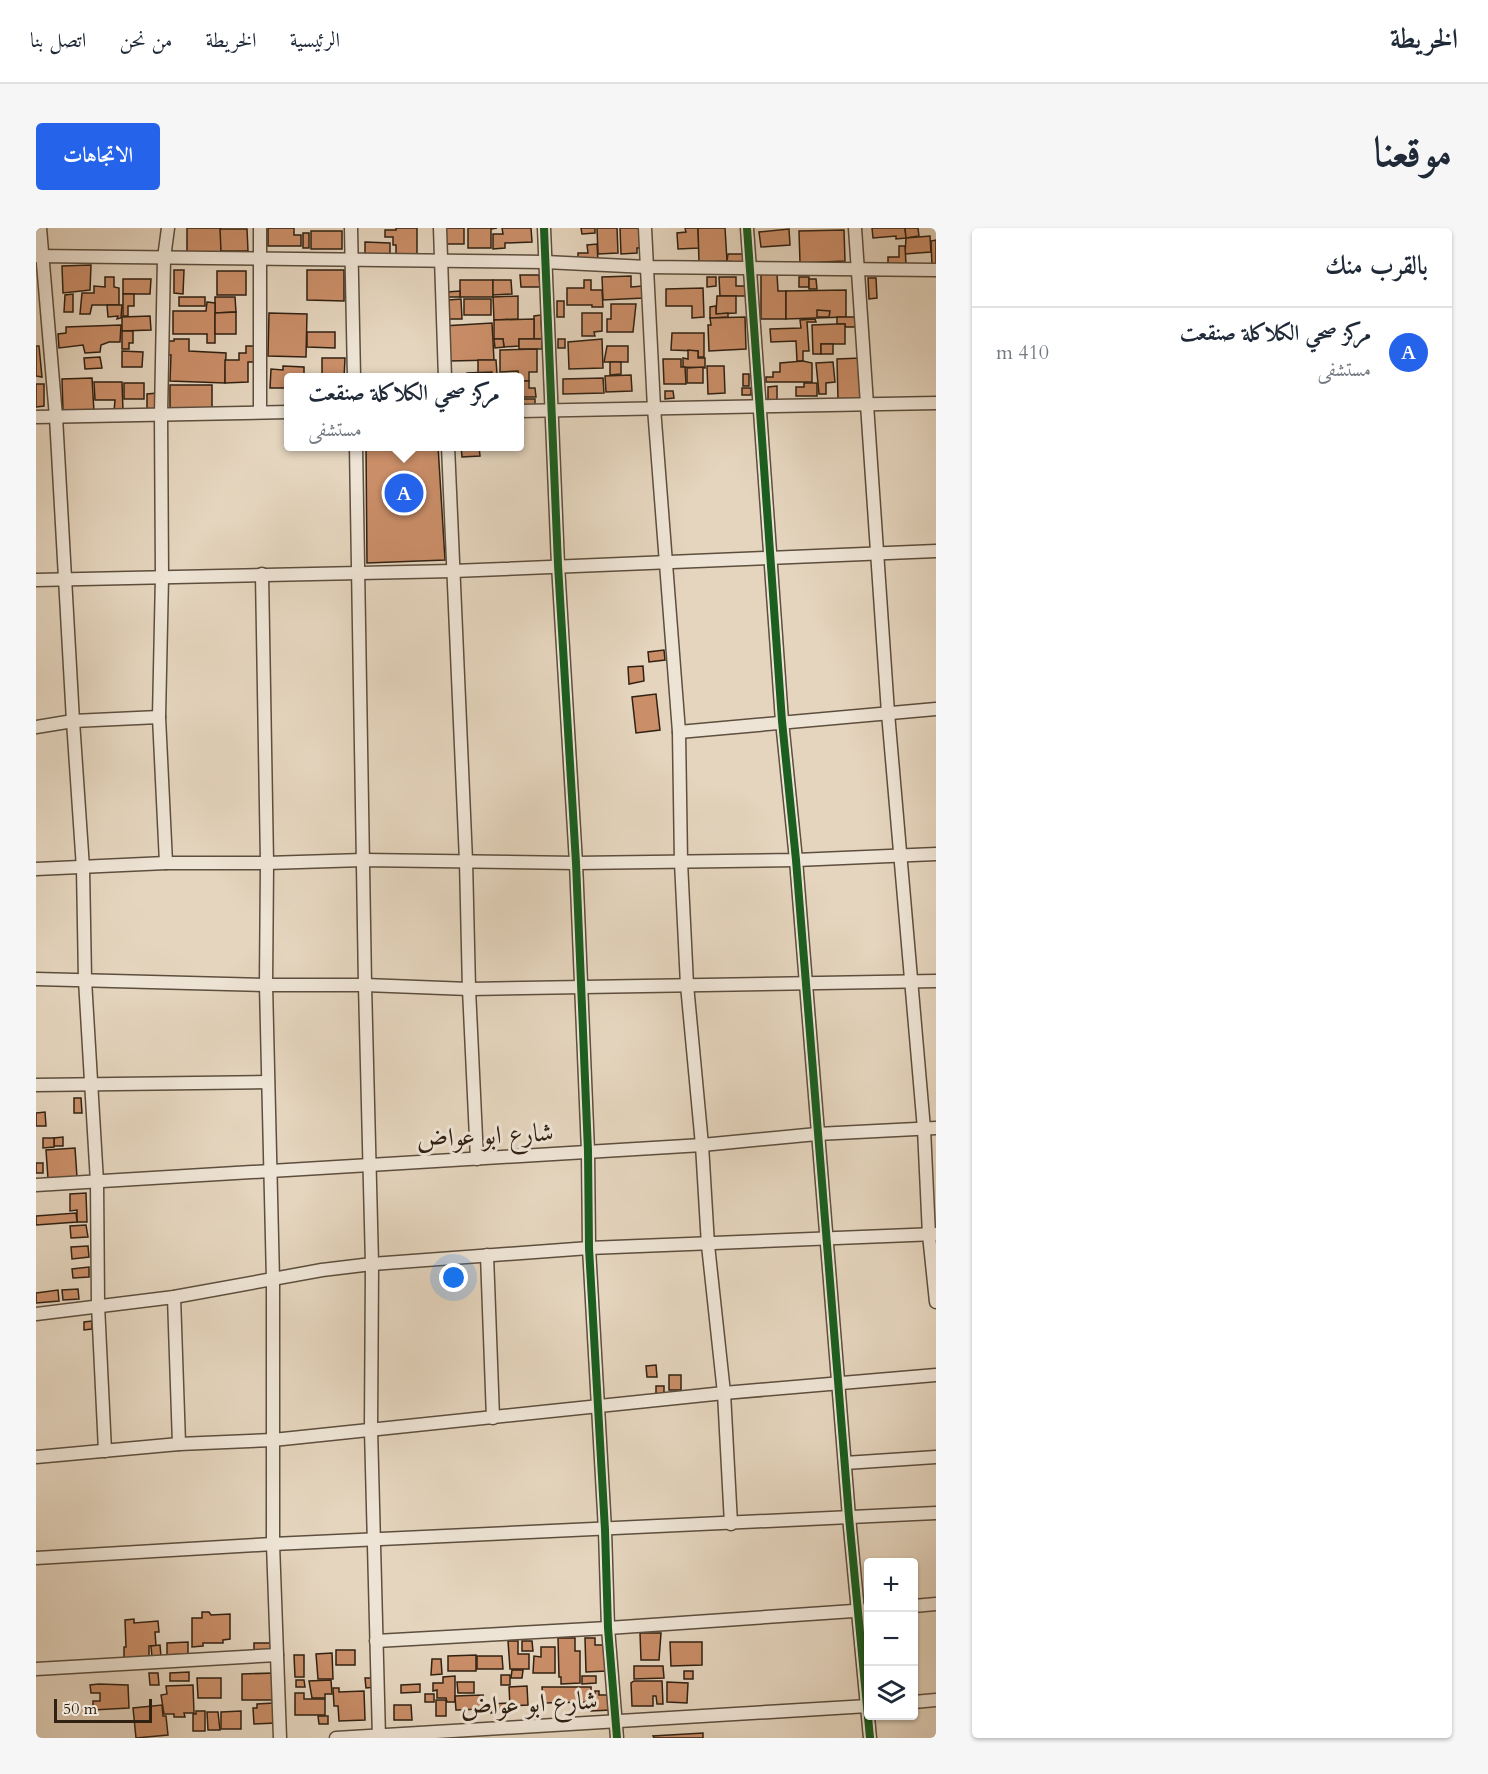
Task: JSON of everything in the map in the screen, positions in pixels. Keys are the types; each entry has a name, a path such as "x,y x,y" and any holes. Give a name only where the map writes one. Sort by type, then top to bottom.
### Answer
{"street":[{"path":"40,228 39,256 56,417 83,868 85,980 97,1182 98,1305 105,1451"},
{"path":"166,863 159,717 162,576 160,414 164,258 168,228"},
{"path":"260,228 260,412"},
{"path":"351,228 354,373"},
{"path":"440,228 439,261 445,373"},
{"path":"544,228 558,566 576,863 590,1248 608,1628 617,1738"},
{"path":"645,228 654,408 679,732 681,862 687,985 702,1145 708,1245 724,1394 731,1524"},
{"path":"747,228 782,721 796,860 804,982 849,1517 863,1610 866,1666"},
{"path":"855,228 888,713 911,981 930,1129 936,1302"},
{"path":"39,256 546,262 646,267 936,270"},
{"path":"524,411 936,403"},
{"path":"36,417 284,412"},
{"path":"356,451 372,1264 371,1429 378,1736"},
{"path":"448,451 477,1159"},
{"path":"36,580 453,571 936,551"},
{"path":"262,574 267,863 266,985 273,1280 273,1545 280,1738"},
{"path":"679,732 936,709"},
{"path":"36,727 73,721 159,717"},
{"path":"36,869 166,863 363,860 681,862 936,854"},
{"path":"36,979 469,989 936,981"},
{"path":"36,1085 268,1082"},
{"name":"شارع ابو عواض","path":"36,1185 702,1145 818,1134 930,1129"},
{"path":"36,1314 174,1297 322,1270 372,1264 590,1248 932,1235"},
{"path":"487,1255 493,1418"},
{"path":"174,1297 179,1444"},
{"path":"36,1457 179,1444 273,1440 936,1375"},
{"path":"845,1463 936,1457"},
{"path":"36,1558 936,1513"},
{"path":"918,1606 936,1604"},
{"path":"376,1641 863,1610"},
{"path":"36,1669 278,1654"},
{"path":"918,1702 936,1700"},
{"name":"شارع ابو عواض","path":"336,1738 864,1706"},
{"path":"869,1720 870,1738"}],"building":[{"path":"187,228 221,228 221,252 187,252"},
{"path":"268,228 294,228 294,235 301,235 301,246 268,246"},
{"path":"396,228 417,228 417,255 396,255 393,237 385,237 385,230 396,230"},
{"path":"444,228 464,228 464,244 444,244"},
{"path":"468,228 497,228 491,229 491,248 468,248"},
{"path":"502,228 531,228 532,242 505,243 505,248 493,249 493,234 503,234"},
{"path":"581,228 595,228 595,233 582,234"},
{"path":"597,228 617,228 618,253 598,254"},
{"path":"620,228 639,228 642,248 637,248 637,253 621,254"},
{"path":"685,228 698,228 699,248 678,249 677,233 686,232"},
{"path":"698,228 725,228 727,261 699,262"},
{"path":"872,228 905,228 906,238 896,239 896,236 873,238"},
{"path":"905,228 918,228 919,236 906,238"},
{"path":"220,229 247,229 248,251 221,251"},
{"path":"789,229 790,245 761,247 759,232"},
{"path":"844,230 845,261 800,263 799,231"},
{"path":"311,231 342,231 342,249 311,249"},
{"path":"303,233 309,233 309,248 303,248"},
{"path":"930,236 931,252 905,254 906,238"},
{"path":"936,240 936,266 932,266 931,241"},
{"path":"365,242 390,243 390,260 365,260"},
{"path":"597,244 598,261 578,262 578,253 588,253 587,245"},
{"path":"899,246 905,246 906,264 888,265 888,257 899,257"},
{"path":"728,254 743,254 743,263 727,261"},
{"path":"91,265 90,290 63,293 62,266"},
{"path":"174,270 184,270 183,294 174,293"},
{"path":"307,270 344,270 344,301 307,300"},
{"path":"217,271 246,271 246,295 217,295"},
{"path":"761,274 777,274 778,291 786,291 786,319 761,319"},
{"path":"520,275 539,275 540,287 521,287"},
{"path":"631,276 631,287 643,286 644,298 603,300 602,277"},
{"path":"105,277 114,277 114,287 119,288 119,305 92,305 90,314 80,314 82,293 94,293 94,286 105,287"},
{"path":"707,277 716,277 716,286 707,287"},
{"path":"719,277 736,277 736,286 745,286 746,296 720,296"},
{"path":"799,277 809,277 809,287 799,287"},
{"path":"868,278 876,278 877,298 869,299"},
{"path":"123,279 151,279 150,294 123,294"},
{"path":"809,279 816,279 817,289 809,289"},
{"path":"460,280 493,280 493,297 460,297"},
{"path":"493,280 511,280 512,294 493,295"},
{"path":"584,280 591,280 591,290 602,290 603,307 567,305 567,288 584,288"},
{"path":"703,288 704,317 692,318 692,306 666,306 666,289"},
{"path":"846,290 846,317 786,319 786,291"},
{"path":"460,291 460,297 448,297 447,292"},
{"path":"73,294 73,312 64,312 65,295"},
{"path":"123,294 134,294 134,306 128,306 128,316 123,316"},
{"path":"518,296 518,319 494,320 493,297"},
{"path":"717,296 736,296 736,313 716,314"},
{"path":"179,297 205,297 205,306 179,306"},
{"path":"215,297 235,297 236,312 215,313"},
{"path":"461,299 462,319 448,319 448,300"},
{"path":"464,299 491,299 491,315 464,315"},
{"path":"557,301 564,301 564,317 557,317"},
{"path":"207,302 215,303 215,343 207,343 207,334 173,334 173,311 206,311"},
{"path":"611,304 636,304 633,332 607,332 607,319 611,319"},
{"path":"107,305 122,305 121,318 108,317"},
{"path":"716,306 716,314 728,313 728,317 710,318 710,307"},
{"path":"817,310 830,311 829,317 817,317"},
{"path":"236,312 236,334 215,334 215,313"},
{"path":"269,313 307,314 306,357 268,356"},
{"path":"582,313 602,313 602,331 594,332 595,336 582,336"},
{"path":"541,315 542,339 534,339 534,316"},
{"path":"150,316 151,330 122,331 122,317"},
{"path":"745,317 746,349 709,351 710,318"},
{"path":"837,317 857,317 857,327 837,324"},
{"path":"534,319 534,339 519,339 519,346 504,347 503,339 494,339 494,320"},
{"path":"815,319 816,322 807,322 809,351 803,351 803,361 797,361 796,341 771,342 770,329 801,328 800,320"},
{"path":"492,323 494,360 449,361 443,326"},
{"path":"845,324 845,344 821,344 821,354 813,354 812,325"},
{"path":"121,325 120,342 101,345 100,352 85,353 83,345 59,348 58,334 66,333 66,327"},
{"path":"122,331 133,331 133,343 129,343 129,349 122,349"},
{"path":"307,332 335,332 335,348 307,347"},
{"path":"672,333 704,333 704,357 698,357 698,351 671,350"},
{"path":"174,339 189,339 189,351 226,353 225,383 170,381 171,355 167,355 168,341 174,341"},
{"path":"494,339 503,339 504,347 495,348"},
{"path":"519,339 542,339 542,349 519,349"},
{"path":"558,339 565,339 565,348 558,348"},
{"path":"602,339 603,368 569,369 568,342"},
{"path":"821,344 833,344 833,354 821,354"},
{"path":"36,346 39,346 42,377 36,376"},
{"path":"246,346 255,346 255,362 248,362 248,382 225,383 225,360 239,360 239,353 246,353"},
{"path":"607,346 628,346 628,362 604,362"},
{"path":"537,349 537,372 529,372 529,381 524,381 524,373 500,372 500,350"},
{"path":"688,350 698,351 698,358 705,358 705,368 683,367 683,358 688,359"},
{"path":"122,351 143,352 142,367 122,367"},
{"path":"100,357 102,368 85,369 84,358"},
{"path":"322,358 345,358 344,373 322,373"},
{"path":"861,358 862,399 838,400 837,359"},
{"path":"663,359 681,359 681,367 685,367 686,384 664,384"},
{"path":"478,360 496,360 497,373 478,373"},
{"path":"803,361 812,363 812,382 766,382 766,377 773,377 773,372 780,372 780,363"},
{"path":"610,362 621,362 621,374 610,375"},
{"path":"833,362 835,382 826,383 826,394 819,394 816,363"},
{"path":"283,366 304,367 304,373 284,373 284,388 270,388 271,369 283,370"},
{"path":"707,366 724,366 725,393 708,394"},
{"path":"703,367 703,383 687,383 687,368"},
{"path":"743,374 749,374 749,386 743,386"},
{"path":"631,375 632,391 606,392 605,376"},
{"path":"92,378 94,412 63,412 62,379"},
{"path":"603,378 604,393 563,394 563,379"},
{"path":"524,381 529,381 529,388 535,388 536,397 524,397"},
{"path":"94,382 122,382 123,411 114,411 115,400 95,400"},
{"path":"124,383 144,383 144,399 124,399"},
{"path":"804,383 817,383 817,396 796,396 796,387 804,387"},
{"path":"36,384 44,384 44,406 36,407"},
{"path":"170,385 212,385 212,410 170,411"},
{"path":"777,386 777,400 768,400 768,387"},
{"path":"742,388 751,388 751,395 742,395"},
{"path":"665,391 673,391 674,398 665,399"},
{"path":"157,393 158,411 147,411 147,394"},
{"path":"524,399 535,399 535,405 524,405"},
{"path":"366,451 438,451 445,560 367,563"},
{"path":"461,451 480,451 480,456 462,457"},
{"path":"664,650 665,660 649,662 648,652"},
{"path":"643,666 644,681 629,684 628,667"},
{"path":"656,694 660,730 636,733 632,697"},
{"path":"74,1098 81,1098 82,1113 74,1113"},
{"path":"45,1112 46,1126 36,1126 36,1113"},
{"path":"63,1137 63,1146 54,1146 54,1138"},
{"path":"43,1138 54,1138 54,1147 43,1148"},
{"path":"75,1148 77,1177 48,1179 46,1150"},
{"path":"36,1163 43,1163 43,1173 36,1173"},
{"path":"86,1193 87,1222 77,1222 77,1210 70,1211 70,1194"},
{"path":"76,1213 77,1222 36,1225 36,1216"},
{"path":"86,1225 88,1237 71,1238 70,1226"},
{"path":"88,1246 89,1257 72,1259 71,1247"},
{"path":"89,1267 89,1277 73,1278 72,1269"},
{"path":"78,1289 79,1299 63,1300 62,1290"},
{"path":"58,1290 59,1301 36,1303 36,1293"},
{"path":"92,1321 92,1329 84,1330 84,1322"},
{"path":"656,1365 657,1377 647,1377 646,1366"},
{"path":"669,1375 681,1375 681,1390 669,1390"},
{"path":"656,1386 664,1386 664,1395 656,1395"},
{"path":"202,1612 209,1612 211,1615 230,1614 230,1639 223,1640 223,1643 203,1643 203,1646 192,1647 192,1618 202,1618"},
{"path":"134,1619 134,1623 158,1621 159,1632 155,1632 156,1646 149,1646 149,1658 124,1658 125,1620"},
{"path":"640,1633 661,1633 659,1660 641,1660"},
{"path":"558,1638 575,1638 575,1651 580,1651 580,1683 561,1684"},
{"path":"585,1638 595,1638 595,1645 609,1645 607,1671 586,1672"},
{"path":"508,1641 518,1641 518,1654 529,1654 529,1669 510,1669"},
{"path":"522,1641 532,1641 533,1651 522,1651"},
{"path":"188,1642 188,1654 167,1655 167,1643"},
{"path":"670,1642 702,1642 702,1665 671,1666"},
{"path":"254,1643 275,1643 276,1652 254,1652"},
{"path":"160,1645 161,1657 152,1657 151,1646"},
{"path":"541,1647 555,1647 555,1673 533,1673 534,1656 541,1657"},
{"path":"336,1650 355,1650 355,1665 336,1665"},
{"path":"332,1653 333,1679 318,1679 316,1654"},
{"path":"294,1655 304,1655 304,1677 295,1677"},
{"path":"476,1655 476,1671 448,1671 448,1656"},
{"path":"477,1656 502,1656 503,1669 477,1669"},
{"path":"432,1659 441,1659 442,1674 431,1675"},
{"path":"634,1666 663,1666 664,1678 634,1679"},
{"path":"512,1670 523,1670 522,1678 511,1678"},
{"path":"684,1671 693,1671 693,1679 684,1679"},
{"path":"189,1672 189,1681 170,1681 170,1673"},
{"path":"149,1673 158,1673 159,1685 150,1685"},
{"path":"274,1673 274,1700 242,1700 242,1674"},
{"path":"501,1675 510,1675 510,1685 501,1685"},
{"path":"455,1676 455,1702 447,1702 446,1698 437,1698 437,1690 433,1691 433,1683 443,1683 443,1677"},
{"path":"582,1676 596,1676 596,1683 582,1684"},
{"path":"197,1678 221,1678 221,1698 198,1698"},
{"path":"365,1678 375,1678 376,1687 366,1688"},
{"path":"296,1680 304,1680 305,1687 296,1687"},
{"path":"331,1680 332,1694 325,1694 325,1698 312,1698 309,1681"},
{"path":"634,1681 662,1681 663,1704 657,1704 656,1696 653,1696 653,1706 632,1706 631,1683"},
{"path":"457,1682 474,1682 474,1693 458,1693"},
{"path":"667,1682 688,1683 687,1703 667,1702"},
{"path":"420,1684 420,1692 401,1693 401,1685"},
{"path":"90,1685 128,1685 129,1708 93,1710 93,1701 100,1701 100,1693 91,1693"},
{"path":"193,1685 194,1713 184,1713 185,1717 164,1714 161,1695 167,1694 166,1686"},
{"path":"527,1686 528,1705 510,1706 509,1687"},
{"path":"542,1687 591,1687 591,1702 543,1703"},
{"path":"333,1688 339,1688 339,1692 364,1691 365,1720 339,1721 338,1706 334,1706"},
{"path":"595,1691 599,1691 599,1695 611,1695 611,1710 591,1711 591,1703 595,1703"},
{"path":"295,1693 304,1693 304,1699 325,1699 325,1715 295,1715"},
{"path":"425,1694 434,1694 434,1702 425,1702"},
{"path":"483,1695 483,1709 456,1710 455,1696"},
{"path":"436,1700 446,1700 446,1716 436,1716"},
{"path":"274,1703 276,1723 254,1724 253,1708 257,1708 257,1704"},
{"path":"508,1703 508,1712 491,1713 491,1704"},
{"path":"162,1705 168,1735 136,1738 133,1708"},
{"path":"394,1705 411,1705 412,1720 394,1720"},
{"path":"196,1711 205,1711 205,1731 193,1731 193,1714 196,1714"},
{"path":"241,1711 241,1729 221,1729 221,1712"},
{"path":"207,1712 218,1712 220,1730 208,1730"},
{"path":"318,1716 328,1716 328,1724 319,1724"},
{"path":"703,1733 703,1738 654,1738 653,1736"}],"cycle path":[{"path":"544,228 558,565 576,863 588,1151 589,1248 605,1530 608,1628 617,1738"},
{"path":"747,228 782,721 796,860 849,1517 870,1738"}],"place":[{"name":"مركز صحي الكلاكلة صنقعت","path":"404,493"}]}
